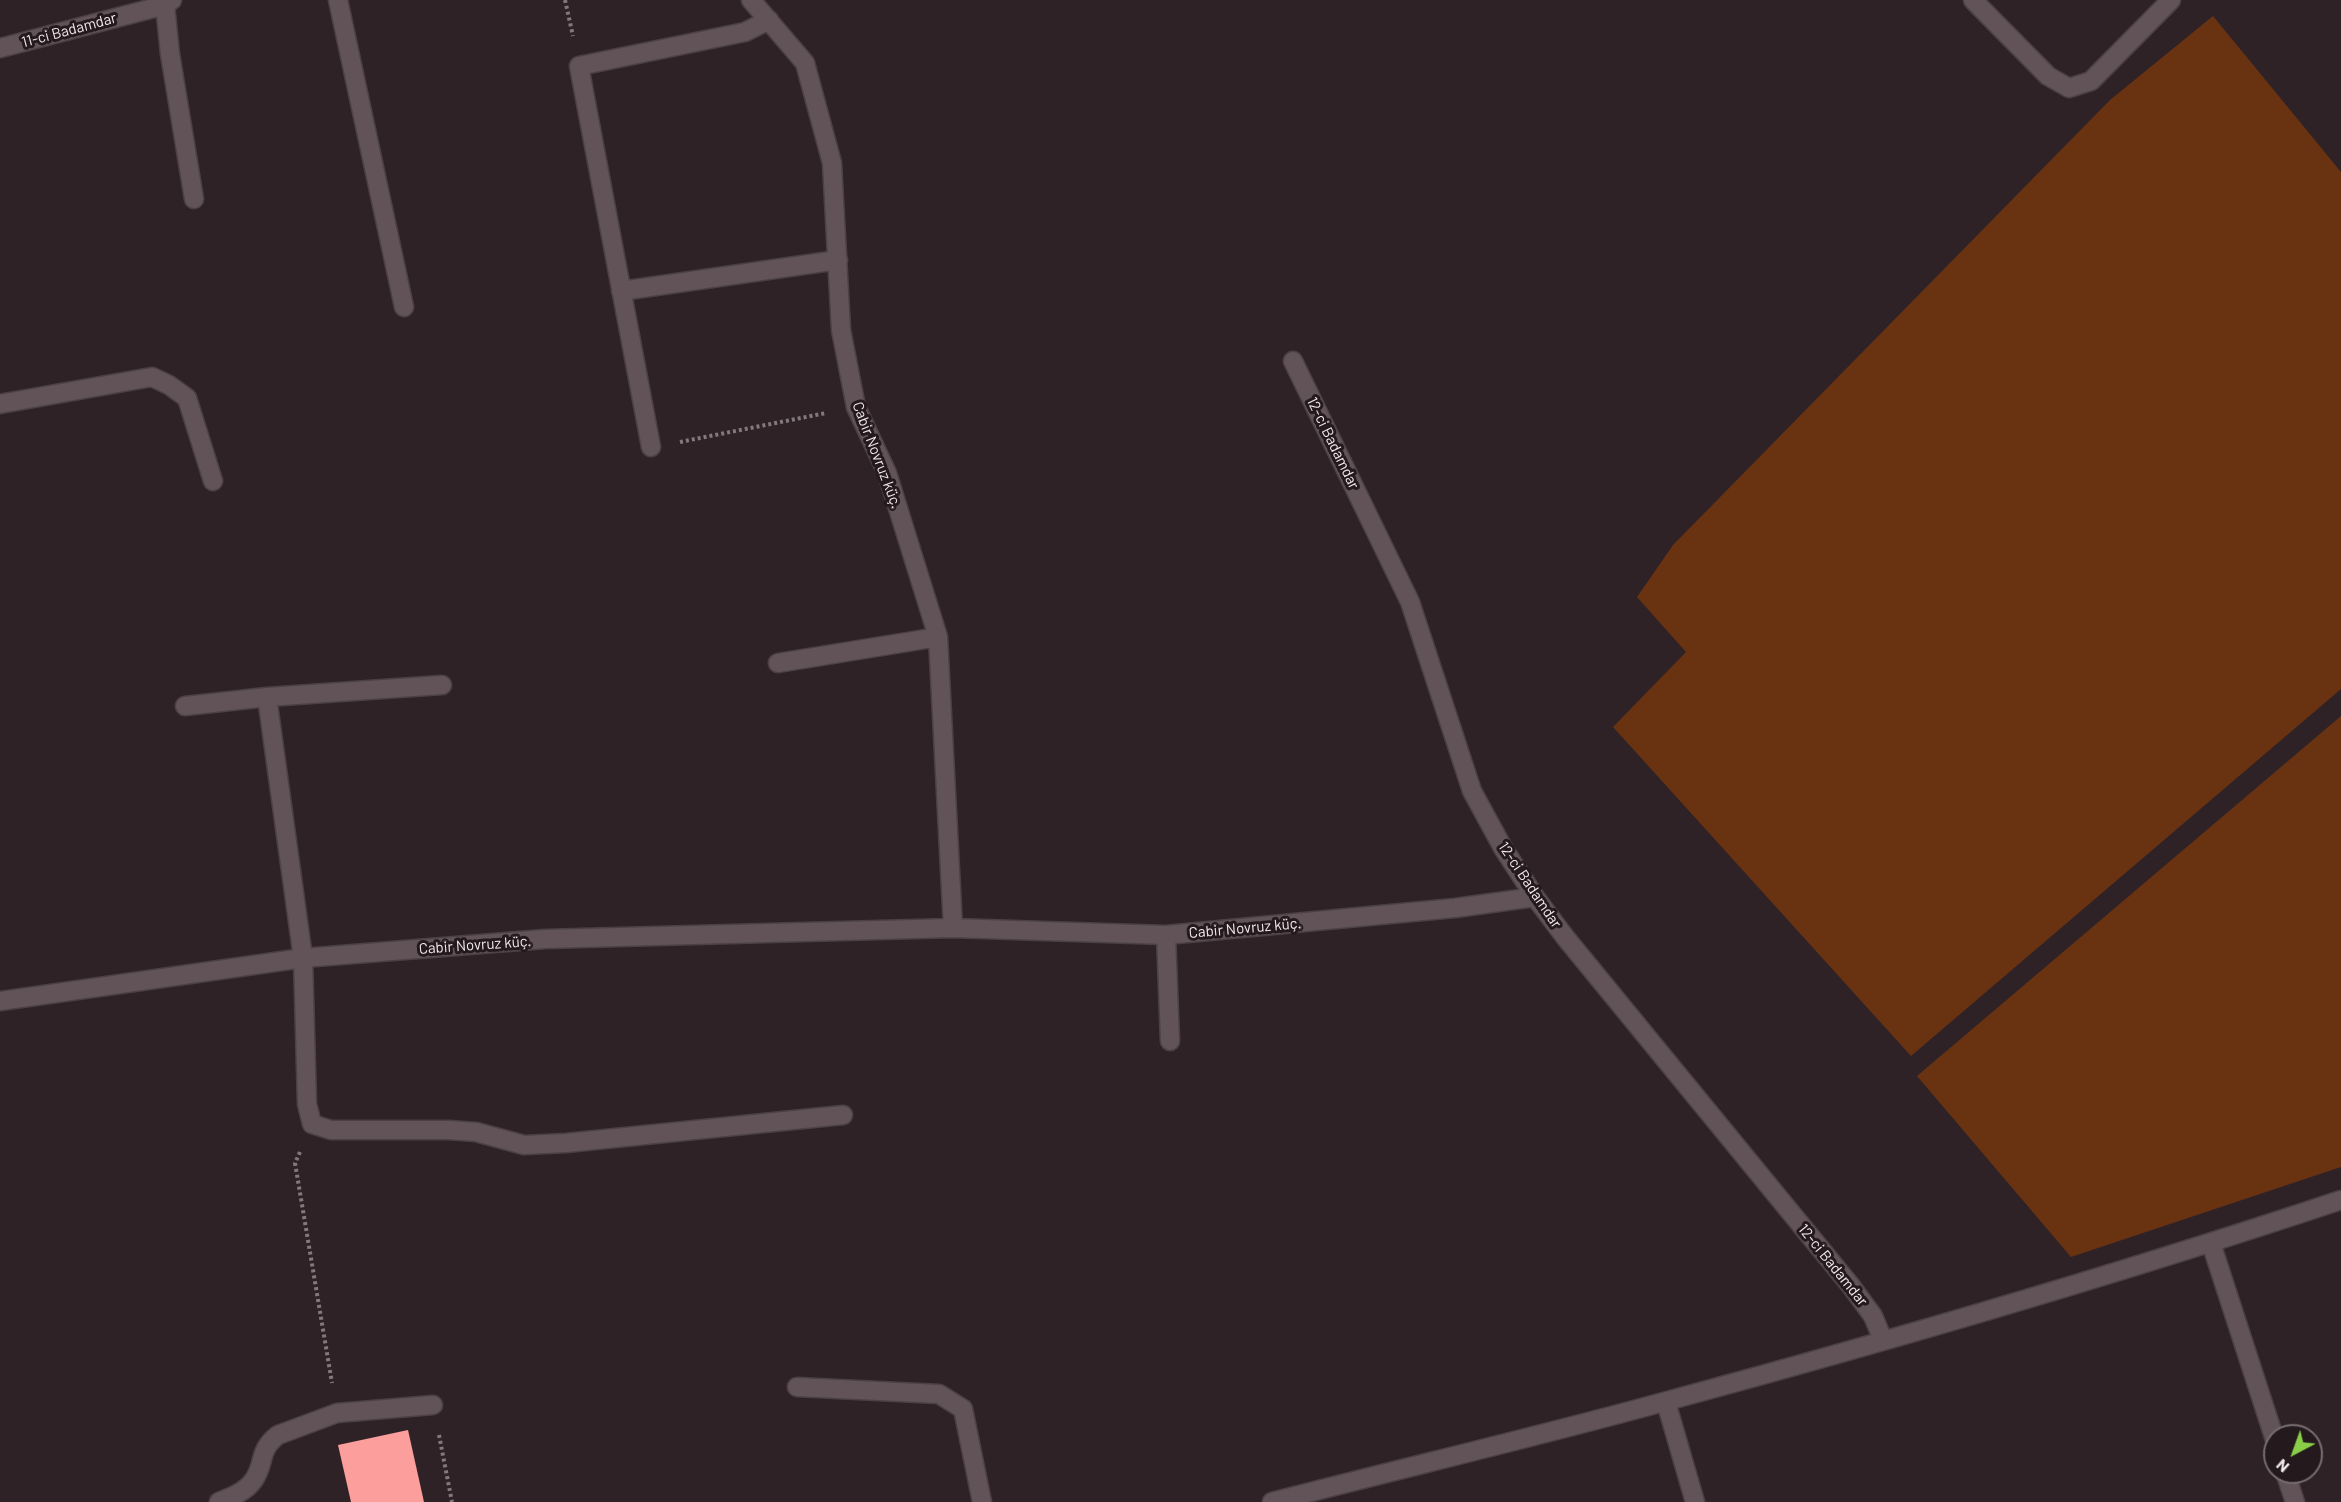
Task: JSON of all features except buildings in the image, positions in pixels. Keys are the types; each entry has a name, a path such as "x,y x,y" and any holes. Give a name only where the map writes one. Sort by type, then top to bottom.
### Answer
{"street":[{"path":"338,0 404,307"},
{"name":"Cabir Novruz küç.","path":"752,0 805,63 832,163 841,330 856,407 887,473 938,637 953,928"},
{"path":"1973,0 2048,76 2069,88 2091,81 2171,0"},
{"path":"168,2 170,54 194,199"},
{"name":"11-ci Badamdar","path":"0,48 168,2"},
{"path":"651,447 579,66 745,32 769,20"},
{"path":"621,291 838,260"},
{"name":"12-ci Badamdar","path":"1293,361 1410,602 1472,791 1503,848 1535,897 1572,946 1851,1286 1873,1316 1883,1340"},
{"path":"0,404 152,377 169,385 186,398 213,481"},
{"path":"778,663 938,637"},
{"path":"185,706 267,697 442,685"},
{"path":"267,697 303,958 308,1104 312,1124 331,1130 476,1132 524,1144 566,1143 843,1115"},
{"name":"Cabir Novruz küç.","path":"0,1001 303,958 545,939 953,928 1166,935 1455,908 1535,897"},
{"path":"1166,935 1170,1041"},
{"path":"1272,1502 1666,1401 1883,1340 2211,1243 2341,1200"},
{"path":"2211,1243 2270,1424"},
{"path":"797,1387 939,1394 963,1409 982,1502"},
{"path":"1666,1401 1695,1502"},
{"path":"219,1502 237,1494 252,1483 259,1471 262,1453 270,1441 278,1435 337,1413 434,1405"},
{"path":"2289,1484 2295,1502"}],"path":[{"path":"565,0 579,66"},
{"path":"651,447 856,407"},
{"path":"312,1124 295,1163 337,1413"},
{"path":"434,1405 452,1502"}],"shaded area":[{"path":"2213,16 2341,172 2341,689 1911,1056 1613,727 1686,652 1637,597 1673,545 2110,100"},
{"path":"2341,716 2341,1167 2071,1257 1917,1076"}]}
